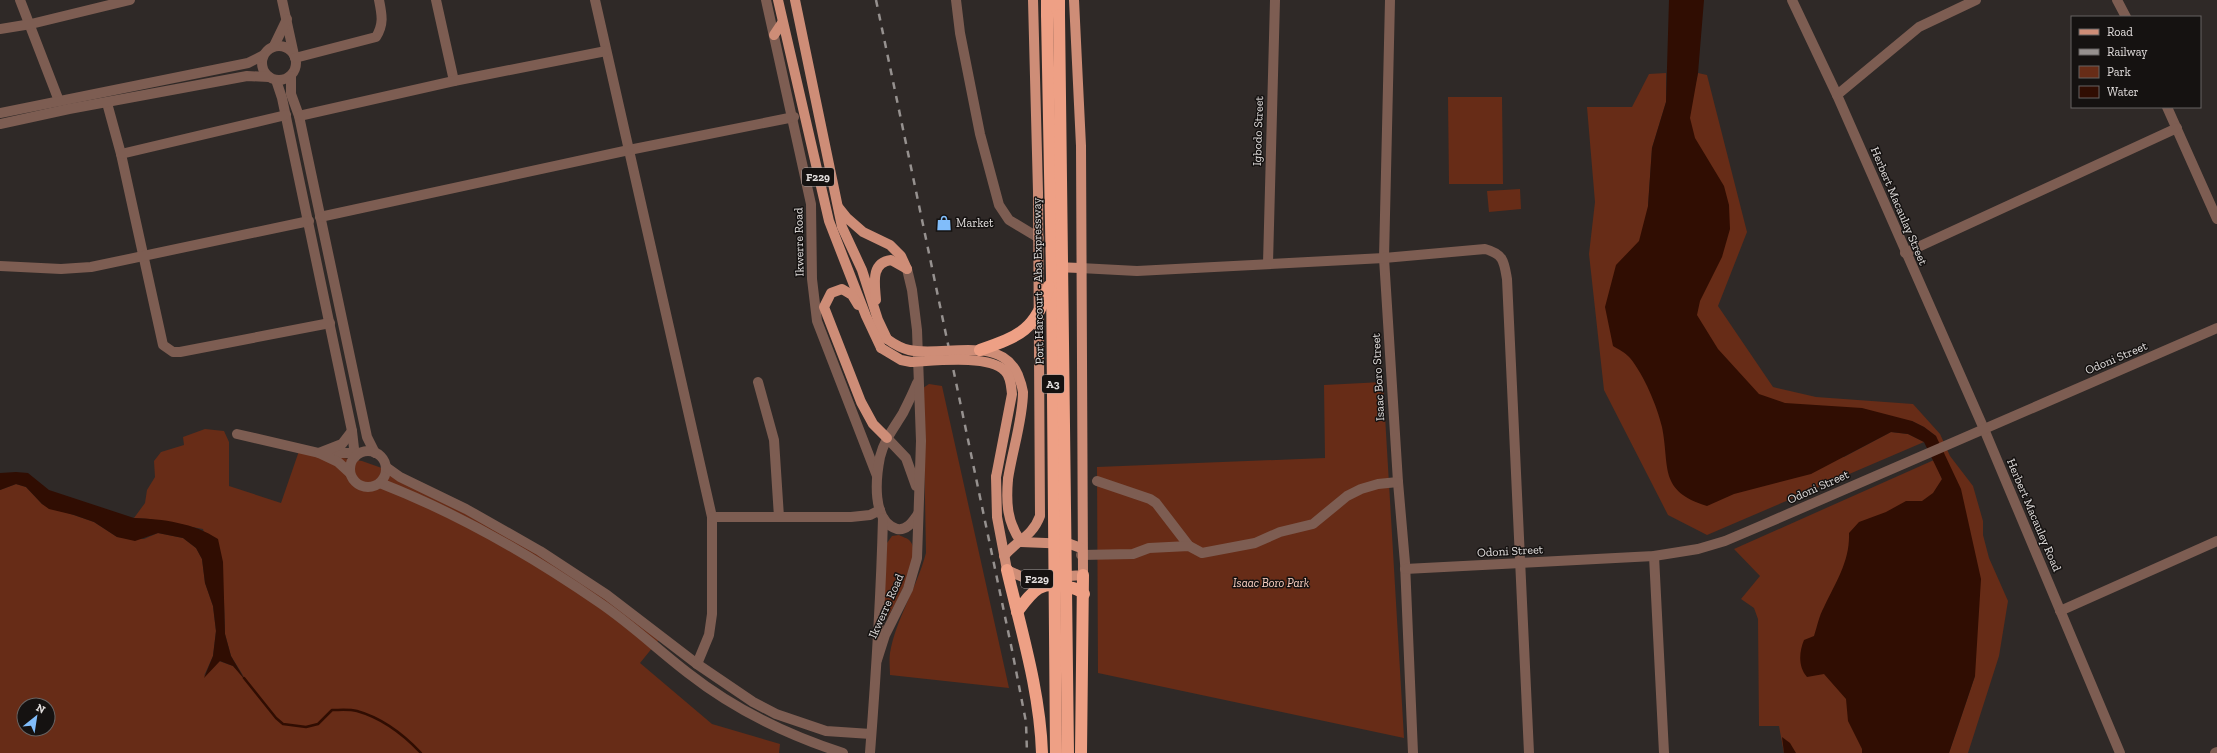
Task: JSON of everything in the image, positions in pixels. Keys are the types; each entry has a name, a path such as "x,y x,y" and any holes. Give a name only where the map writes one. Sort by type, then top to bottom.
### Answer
{"highway":[{"name":"Port Harcourt - Aba Expressway","path":"1047,0 1052,276 1056,753"},
{"name":"Port Harcourt - Aba Expressway","path":"1060,0 1068,753"},
{"path":"980,350 1006,341 1034,322 1042,308 1052,276"},
{"path":"1007,570 1038,702 1042,753"},
{"path":"1081,753 1084,594 1082,575"},
{"path":"1017,612 1032,593 1039,587 1049,584 1077,589 1084,594"}],"main road":[{"name":"F229","path":"778,0 782,23 829,221 866,316 881,348 901,360 911,362 983,361 995,364 1005,371 1011,381 1012,394 996,478 997,517 1007,570 1027,579 1082,575"},
{"name":"F229","path":"795,0 842,227 862,270 878,320 888,339 898,346 910,350 980,350 1007,359 1017,372 1023,390 1008,479 1007,497 1010,523 1021,542"},
{"path":"1004,556 1012,546 1021,542 1033,529 1040,516 1039,238 1033,0"},
{"path":"1074,0 1081,146 1080,268 1082,575"},
{"path":"774,35 782,23"},
{"path":"836,203 854,226 873,238 890,245 901,256 907,269"},
{"path":"878,320 875,274 878,265 884,261 891,260 907,269"},
{"path":"1039,267 1080,268"},
{"path":"866,316 852,295 842,290 831,293 824,307 862,402 873,424 887,438"},
{"path":"1021,542 1070,544 1081,551"}],"street":[{"path":"20,0 31,24 59,101"},
{"path":"0,29 31,24 130,0"},
{"path":"0,124 247,76 284,80 290,76 296,66 282,0"},
{"path":"295,56 376,37 382,28 379,0"},
{"path":"436,0 454,81"},
{"path":"595,0 712,517 712,614 709,635 697,664"},
{"name":"Ikwerre Road","path":"766,0 794,117 811,204 812,279 817,321 877,476 882,514 882,536 877,624 877,660 870,753"},
{"path":"956,0 960,33 978,127 999,205 1009,220 1039,238"},
{"name":"Igbodo Street","path":"1268,263 1275,0"},
{"name":"Isaac Boro Street","path":"1390,0 1384,258 1398,482 1406,569 1413,753"},
{"name":"Herbert Macaulay Street","path":"1792,0 1837,95 1905,253 1983,426"},
{"path":"1837,95 1919,27 1976,0"},
{"path":"2117,0 2125,16"},
{"path":"274,46 287,19"},
{"path":"0,113 248,63 262,56 268,49 274,46 284,47 295,56"},
{"path":"299,116 454,81 606,51"},
{"path":"262,56 262,68 272,79 286,115 309,221 352,431 355,455 350,465 350,473"},
{"path":"290,76 292,94 299,116 367,437 375,453 384,460 386,467 385,478 380,483 370,488 362,487 356,483 350,473 338,462 319,452"},
{"path":"107,103 121,154 142,256 163,345 173,352 330,323"},
{"path":"2168,108 2217,219"},
{"path":"121,154 286,115"},
{"path":"320,217 628,150 794,117"},
{"path":"1905,253 2177,128"},
{"path":"0,266 61,269 91,267 309,221"},
{"path":"1080,268 1138,271 1384,258 1485,250 1497,253 1504,262 1507,279 1529,753"},
{"name":"Ikwerre Road","path":"877,660 885,635 914,574 917,558 921,441 916,330 912,290 907,269"},
{"name":"Odoni Street","path":"1406,569 1654,556 1687,551 1725,541 1948,445 1983,426 2217,328"},
{"name":"Ikwerre Road","path":"877,476 880,456 887,438 909,401 918,381"},
{"path":"758,382 774,440 780,517"},
{"name":"Herbert Macauley Road","path":"1983,426 2120,753"},
{"path":"319,452 342,444 352,431"},
{"path":"238,434 319,452 355,455 364,452 375,453"},
{"path":"887,438 906,458 913,474 918,494"},
{"path":"386,467 400,477 466,509 540,552 607,594 733,690 776,714 826,731 871,734"},
{"path":"1097,481 1150,499 1156,503 1189,546 1202,553 1255,543 1280,532 1313,524 1347,496 1361,489 1378,484 1398,482"},
{"path":"380,483 461,520 535,561 601,603 689,673 747,712 793,736 843,753"},
{"path":"712,517 851,517 882,514 888,524 900,529 905,528 912,523 918,514"},
{"path":"851,517 875,524 882,536"},
{"path":"2060,610 2217,541"},
{"path":"1081,551 1133,554 1148,548 1189,546"},
{"path":"1654,556 1664,753"}],"green space":[{"path":"1666,73 1666,102 1652,148 1648,206 1648,324 1844,457 1891,432 1908,434 1924,442 1707,535 1668,515 1604,390 1589,254 1595,202 1587,107 1632,107 1649,74"},
{"path":"1698,73 1707,75 1747,232 1718,306 1773,387 1816,397 1913,404 1940,434 1950,456 1973,486 1983,521 1983,535 1989,558 2008,601 1999,656 1968,753 1949,753 1975,676 1936,436 1924,427 1912,421 1706,418 1679,157"},
{"path":"1448,97 1502,97 1503,184 1449,184"},
{"path":"1520,189 1521,209 1489,212 1487,191"},
{"name":"Isaac Boro Park","path":"1383,382 1404,738 1098,673 1097,467 1325,458 1324,385"},
{"path":"929,384 942,386 1009,688 890,675 890,656 893,640 926,553 923,388"},
{"path":"205,429 224,431 229,442 229,486 281,503 299,451 362,461 393,472 487,521 662,636 640,663 712,724 780,744 779,753 0,753 0,490 16,484 26,487 42,504 94,522 117,537 144,539 158,533 183,538 196,548 202,559 205,583 213,606 216,631 213,656 204,676 219,661 233,666 244,677 231,656 225,634 224,603 203,529 149,519 134,518 145,503 147,490 155,477 154,461 161,452 184,445 183,437"},
{"path":"1934,460 1942,479 1924,753 1784,753 1779,726 1759,726 1758,619 1754,608 1741,599 1760,576 1734,549"},
{"path":"899,535 910,541 913,548 913,558 906,582 895,605 885,621 882,618 887,543 892,536"}],"water":[{"path":"1669,0 1704,0 1698,73 1690,118 1695,138 1724,186 1729,205 1730,229 1722,257 1700,301 1697,315 1718,349 1759,394 1785,403 1862,408 1912,421 1924,427 1936,436 1961,489 1981,579 1975,676 1949,753 1862,753 1862,749 1848,721 1846,699 1824,674 1807,677 1802,669 1800,659 1804,640 1814,636 1822,610 1845,562 1849,543 1849,533 1859,522 1886,512 1906,501 1922,501 1933,493 1942,479 1924,442 1908,434 1891,432 1811,474 1734,494 1707,506 1691,500 1680,493 1673,485 1667,466 1662,427 1649,391 1630,358 1613,346 1605,307 1616,265 1639,241 1648,206 1652,148 1666,102"},
{"path":"0,473 28,473 49,490 134,518 156,519 189,526 199,529 218,539 223,562 225,634 231,656 245,680 233,666 220,661 204,678 213,656 216,631 213,606 205,583 202,559 196,548 183,538 158,533 135,541 117,537 94,522 49,509 42,504 26,487 16,484 0,490"},
{"path":"1782,737 1790,743 1796,753 1784,753"}],"waterway":[{"path":"244,678 276,718 283,724 306,727 318,724 332,710 357,711 375,718 392,728 421,753"}],"railway":[{"path":"876,0 1012,650 1026,722 1027,753"}],"place":[{"name":"Market","path":"944,223"}]}
